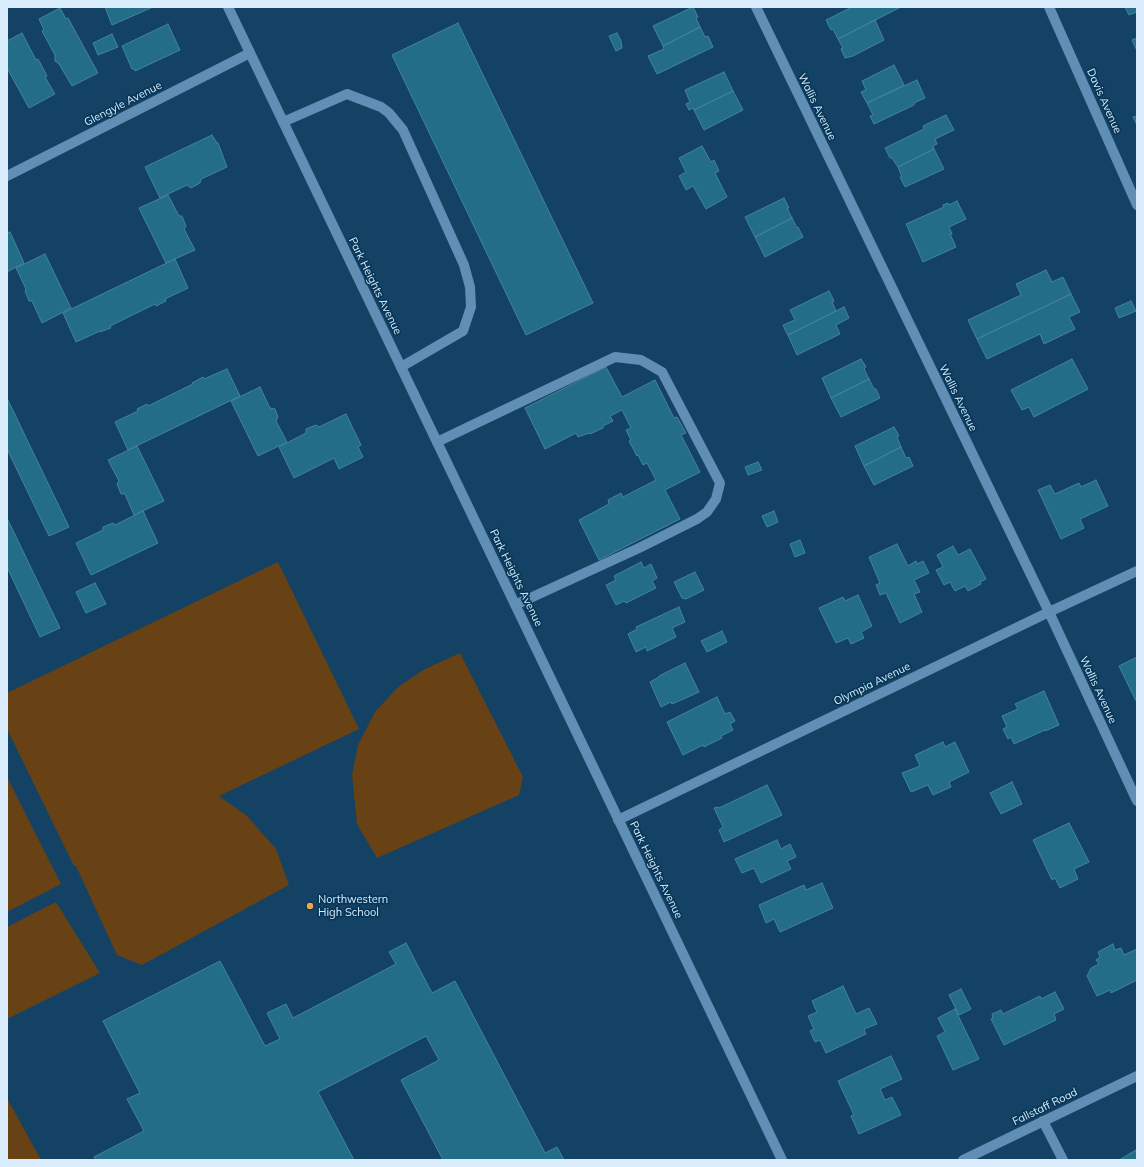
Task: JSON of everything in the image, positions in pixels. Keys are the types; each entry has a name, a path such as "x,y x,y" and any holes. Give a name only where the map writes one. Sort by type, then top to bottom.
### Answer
{"street":[{"name":"Park Heights Avenue","path":"228,7 782,1160"},
{"name":"Wallis Avenue","path":"756,7 1049,612 1137,801"},
{"name":"Davis Avenue","path":"1049,7 1137,205"},
{"name":"Glengyle Avenue","path":"7,176 250,53"},
{"path":"283,122 346,94 390,113 403,130 464,266 470,288 471,307 463,331 401,367"},
{"path":"437,442 615,357 640,360 662,372 720,483 716,499 708,512 639,548 515,605"},
{"name":"Olympia Avenue","path":"618,820 1137,571"},
{"name":"Fallstaff Road","path":"963,1160 1137,1076"},
{"path":"1043,1122 1063,1160"}],"shaded area":[{"path":"278,562 359,729 219,796 247,816 276,849 289,885 142,965 117,955 76,866 74,866 7,729 7,693"},
{"path":"460,653 523,777 519,795 377,858 357,824 352,775 358,745 375,712 398,687 425,669"},
{"path":"7,777 61,884 7,912"},
{"path":"56,902 100,973 7,1019 7,927"},
{"path":"7,1098 41,1160 9,1160 7,1156"}],"building":[{"path":"105,7 153,7 112,25"},
{"path":"693,7 698,17 696,18 700,27 663,46 653,26"},
{"path":"852,7 901,7 838,39 826,20"},
{"path":"1125,7 1137,7 1137,12 1129,15"},
{"path":"60,8 66,19 68,18 98,73 72,86 59,64 55,61 55,55 42,31 44,30 39,19"},
{"path":"875,20 884,40 853,56 845,58 841,49 843,48 838,39"},
{"path":"458,23 593,303 526,335 392,55"},
{"path":"168,24 180,50 135,71 132,69 122,46"},
{"path":"700,27 705,37 708,36 713,47 657,74 648,56 664,49 663,46"},
{"path":"22,33 36,60 38,59 47,76 45,77 55,94 29,108 7,68 7,41"},
{"path":"617,33 621,41 622,48 616,51 609,36"},
{"path":"112,34 118,47 98,55 93,43"},
{"path":"1137,38 1137,51 1132,40"},
{"path":"894,65 904,85 867,103 861,92 866,90 862,81"},
{"path":"724,72 733,91 694,110 693,108 689,110 686,104 690,102 685,90"},
{"path":"917,80 925,98 914,103 914,105 874,124 870,116 873,115 867,103"},
{"path":"733,91 743,110 704,130 694,110"},
{"path":"946,115 954,130 935,139 937,144 933,146 934,149 898,167 892,158 890,158 885,148 924,129 923,126"},
{"path":"1137,116 1137,125 1133,117"},
{"path":"212,135 218,143 227,167 201,179 200,183 191,188 187,185 160,198 145,167"},
{"path":"702,146 711,162 714,160 719,171 715,173 727,197 706,209 693,186 686,190 679,176 686,172 679,158"},
{"path":"934,149 944,169 905,187 900,177 902,177 898,167"},
{"path":"168,195 179,216 182,216 186,226 184,229 195,250 166,263 139,208"},
{"path":"784,198 792,218 755,237 745,217"},
{"path":"957,201 966,219 949,227 952,234 950,234 956,247 923,262 906,224 944,207 943,205 948,203 949,205"},
{"path":"792,218 803,237 765,257 755,237"},
{"path":"10,232 24,263 7,272 7,233"},
{"path":"45,254 71,308 42,323 32,301 29,301 25,291 26,289 16,268"},
{"path":"175,259 188,288 165,299 166,301 156,306 155,304 110,326 111,328 100,331 76,342 63,313"},
{"path":"1046,270 1052,282 1063,277 1071,294 977,339 968,320 1021,295 1016,284"},
{"path":"829,291 834,301 832,302 836,311 788,335 783,325 795,320 790,310"},
{"path":"1071,294 1080,312 1069,317 1075,329 1044,344 1040,334 987,359 977,339"},
{"path":"1131,301 1136,311 1119,318 1115,308"},
{"path":"844,307 849,318 836,325 840,334 797,355 788,335"},
{"path":"861,359 866,367 864,369 869,379 831,398 822,378"},
{"path":"1072,359 1088,389 1034,417 1029,407 1022,410 1011,390"},
{"path":"606,367 622,397 655,380 674,418 677,417 686,433 681,435 700,472 665,490 680,519 599,560 579,520 609,504 608,500 621,493 623,497 656,480 647,463 643,465 629,441 631,440 626,430 631,428 622,410 610,416 613,421 603,426 603,428 590,434 589,433 578,437 576,433 545,449 525,408"},
{"path":"227,369 240,396 128,450 115,422 138,411 137,409 147,404 148,406 193,384 192,383 203,377 204,379"},
{"path":"869,379 880,398 841,417 831,398"},
{"path":"260,387 270,408 275,409 278,417 276,421 287,442 258,456 231,401"},
{"path":"7,398 69,527 49,536 7,449"},
{"path":"346,414 361,445 358,447 363,457 339,469 334,458 294,478 279,447 306,433 306,429 316,425 319,427"},
{"path":"894,427 899,436 897,437 901,447 864,466 855,446"},
{"path":"137,446 164,501 134,515 125,494 121,494 117,484 119,481 108,460"},
{"path":"901,447 906,458 909,457 913,466 874,485 864,466"},
{"path":"758,462 762,470 748,475 745,467"},
{"path":"1096,480 1108,506 1080,519 1084,528 1061,539 1038,490 1050,485 1055,494 1079,483 1081,487"},
{"path":"143,511 158,543 91,575 76,543 103,530 103,527 113,523 115,525"},
{"path":"774,511 778,522 767,527 762,516"},
{"path":"7,518 60,628 40,637 7,567"},
{"path":"800,540 805,553 795,557 790,544"},
{"path":"897,544 908,566 916,561 917,564 923,561 929,573 914,580 920,592 914,594 922,612 900,623 886,593 880,595 876,585 880,583 869,557"},
{"path":"953,546 958,555 970,549 986,579 980,582 981,584 968,591 965,586 955,591 950,582 944,585 936,570 943,567 937,555"},
{"path":"641,562 644,568 651,564 657,578 652,581 656,588 626,603 624,601 616,605 606,585 616,580 614,576"},
{"path":"695,572 704,590 686,599 682,598 674,582"},
{"path":"95,583 106,604 86,613 76,592"},
{"path":"858,595 872,626 861,632 864,638 851,644 848,638 836,643 819,608 843,597 845,601"},
{"path":"679,607 685,622 672,628 676,637 647,651 646,647 636,652 628,634 637,629 636,627"},
{"path":"722,631 727,642 707,652 701,641"},
{"path":"1137,657 1137,700 1136,701 1119,666"},
{"path":"685,663 699,692 672,704 671,702 661,707 650,682"},
{"path":"1044,691 1059,725 1014,744 1011,737 1008,739 1003,729 1007,727 1002,716 1018,709 1015,704"},
{"path":"717,697 725,714 730,712 735,721 730,724 733,730 721,736 722,738 704,747 703,745 683,755 667,722"},
{"path":"943,742 945,747 955,742 969,772 949,782 951,787 933,795 928,785 911,792 902,773 920,766 915,755"},
{"path":"1012,782 1022,804 1001,814 990,793"},
{"path":"767,785 782,815 724,842 719,830 723,827 714,808 719,808"},
{"path":"1069,823 1089,862 1074,869 1078,879 1060,888 1055,878 1052,880 1033,840"},
{"path":"777,840 781,849 790,844 796,857 787,861 791,869 761,883 754,868 742,873 735,859"},
{"path":"822,883 833,908 780,932 774,919 766,923 759,905 804,885 806,890"},
{"path":"406,943 432,993 455,981 545,1153 557,1147 564,1160 443,1160 401,1080 439,1060 426,1036 318,1092 354,1160 96,1160 94,1157 144,1131 127,1099 140,1093 103,1021 220,961 265,1046 280,1039 267,1013 286,1004 293,1018 396,964 389,952"},
{"path":"1113,944 1115,950 1121,948 1124,955 1137,949 1137,980 1111,993 1110,990 1097,996 1087,976 1091,968 1099,964 1096,960 1100,957 1098,952"},
{"path":"843,986 856,1014 869,1008 877,1024 864,1029 866,1034 826,1053 820,1040 815,1042 810,1031 814,1029 808,1016 817,1012 812,1001"},
{"path":"961,989 971,1009 959,1015 949,995"},
{"path":"1055,992 1064,1009 1054,1014 1056,1020 1004,1045 991,1019 993,1018 992,1014 1001,1010 1003,1014 1040,996 1041,999"},
{"path":"955,1009 979,1059 953,1070 937,1036 945,1032 938,1018"},
{"path":"891,1056 902,1079 880,1089 885,1100 892,1097 901,1115 859,1134 851,1116 854,1115 838,1081"},
{"path":"1136,1150 1137,1160 1119,1160"}],"place":[{"name":"Northwestern High School","path":"310,906"}]}
